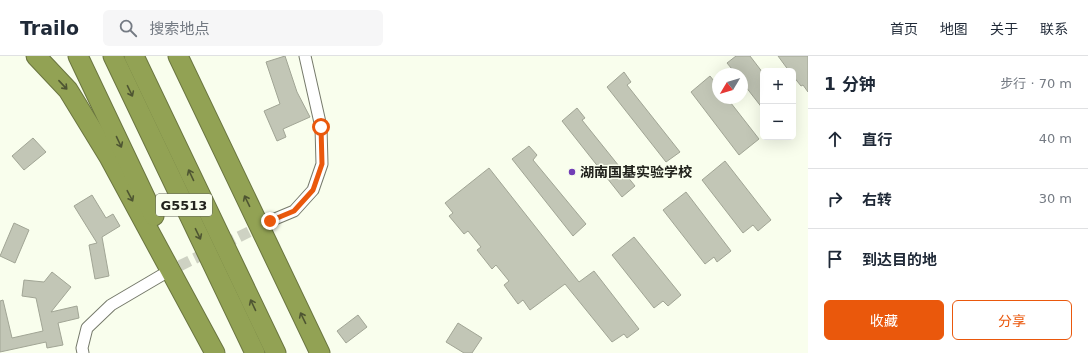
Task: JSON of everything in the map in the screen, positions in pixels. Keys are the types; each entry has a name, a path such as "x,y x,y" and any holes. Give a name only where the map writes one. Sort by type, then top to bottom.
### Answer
{"highway":[{"path":"36,56 68,90 108,157 215,353"},
{"path":"78,56 221,353"},
{"name":"G5513","path":"113,56 256,353"},
{"name":"G5513","path":"134,56 276,353"},
{"path":"178,56 320,353"},
{"path":"183,56 200,102"}],"street":[{"path":"270,221 294,211 313,190 322,164 321,127 305,56"},
{"path":"83,353 82,348 87,328 112,305 162,275"}],"building":[{"path":"285,56 297,92 310,117 283,129 286,137 277,141 264,111 280,104 266,62"},
{"path":"736,56 750,56 760,69 760,105 748,90 748,68 731,68 727,63"},
{"path":"778,56 808,56 808,92 803,85 801,86 796,80 796,68 787,68"},
{"path":"624,72 631,82 627,85 680,152 666,162 607,87"},
{"path":"710,76 712,78 712,104 732,104 759,139 739,155 691,92"},
{"path":"577,108 585,118 582,120 635,186 622,197 562,121"},
{"path":"33,138 46,152 24,170 12,156"},
{"path":"529,146 537,155 533,160 586,224 573,236 512,159"},
{"path":"725,161 771,220 758,231 753,225 743,233 702,180"},
{"path":"489,168 579,282 594,271 639,329 627,338 624,334 612,342 565,284 530,310 523,300 518,304 504,285 509,281 496,265 492,269 477,250 481,247 468,231 464,234 449,216 453,213 445,203"},
{"path":"686,192 731,251 717,262 714,257 705,264 663,210"},
{"path":"92,195 106,218 113,214 120,226 102,237 109,276 95,279 89,245 97,243 74,206"},
{"path":"14,223 29,230 15,263 0,256"},
{"path":"634,237 681,295 668,306 663,301 654,308 612,255"},
{"path":"52,272 71,287 51,312 77,306 79,318 58,323 63,345 47,348 46,342 0,352 0,301 3,300 12,338 43,331 36,298 22,296 24,280 44,282"},
{"path":"358,315 367,327 346,343 337,331"},
{"path":"458,323 482,338 472,353 464,353 446,342"}],"tunnel":[{"path":"165,273 265,224"}],"place":[{"name":"湖南国基实验学校","path":"572,172"}],"route":[{"path":"270,221 294,211 313,190 322,164 321,127"}]}
